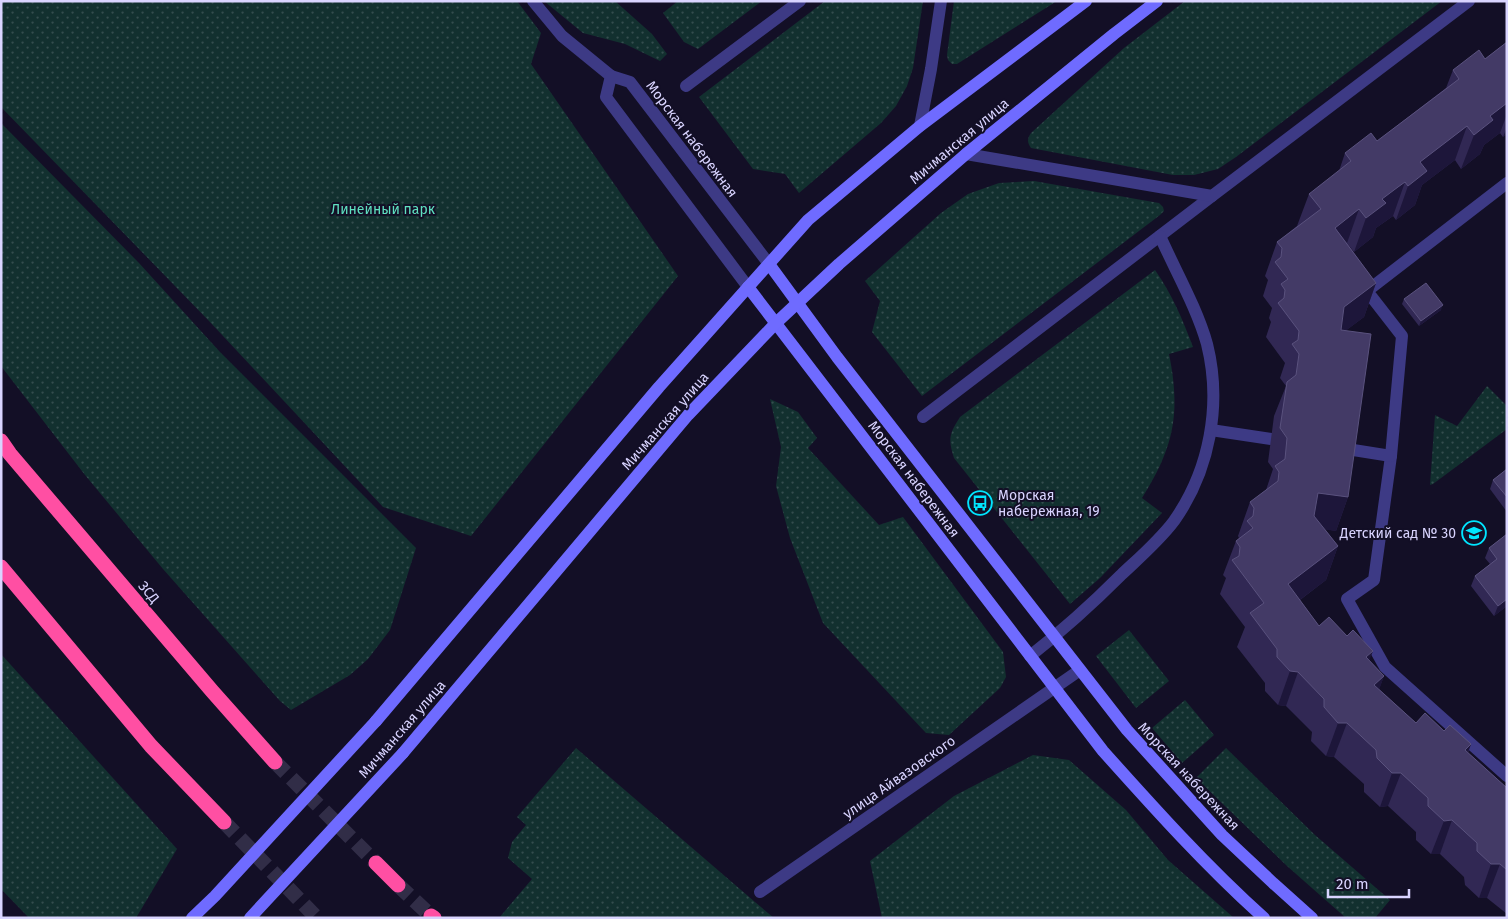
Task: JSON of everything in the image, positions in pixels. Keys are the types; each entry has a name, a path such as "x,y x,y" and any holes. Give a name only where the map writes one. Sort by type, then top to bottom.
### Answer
{"highway":[{"name":"ЗСД","path":"1,441 212,691 275,762"},
{"path":"1,567 152,746 224,822"},
{"path":"376,863 398,884"}],"main road":[{"name":"Мичманская улица","path":"192,918 215,896 376,721 653,394 808,220 920,126 1086,1"},
{"name":"Мичманская улица","path":"250,918 403,753 688,415 776,323 797,302 966,154 1157,1"},
{"name":"Морская набережная","path":"769,264 837,357 1127,730 1216,827 1312,918"},
{"name":"Морская набережная","path":"748,287 1103,750 1151,804 1264,918"}],"street":[{"path":"533,1 562,36 611,76"},
{"path":"686,86 800,1"},
{"path":"920,126 931,70 941,1"},
{"path":"923,417 1469,1"},
{"name":"Морская набережная","path":"748,287 606,97 611,76 630,82 769,264"},
{"path":"966,154 1212,196"},
{"path":"1507,183 1367,291 1402,336 1391,456 1374,580 1347,600 1385,667 1507,776"},
{"path":"1030,656 1074,620 1152,545 1173,521 1190,495 1203,466 1214,405 1212,374 1206,343 1196,314 1160,236"},
{"path":"1211,430 1271,439"},
{"path":"1347,449 1391,456"},
{"name":"улица Айвазовского","path":"760,892 1080,670"}],"green space":[{"name":"Линейный парк","path":"1,1 517,1 541,33 531,64 678,276 471,536 383,507 209,321 1,107"},
{"path":"544,1 615,1 652,34 667,54 660,61 625,44 583,33"},
{"path":"678,1 762,1 698,49 684,42 663,13"},
{"path":"825,1 923,1 913,68 907,86 896,106 881,123 799,193 785,174 753,169 699,97"},
{"path":"954,1 1057,1 957,64 952,64 948,60 947,55"},
{"path":"1185,1 1442,1 1218,169 1194,175 1173,175 1031,148 1028,140 1031,133 1124,48"},
{"path":"1,123 139,263 220,352 416,548 390,630 368,659 350,675 291,710 280,701 163,569 85,475 1,366"},
{"path":"1034,181 1159,203 1164,211 922,396 872,332 880,301 865,281 941,213 968,194 999,183"},
{"path":"1155,270 1177,307 1193,347 1169,354 1174,394 1172,429 1168,446 1153,480 1142,498 1162,513 1100,578 1070,604 954,458 950,441 952,432 960,417"},
{"path":"1487,386 1507,406 1507,429 1430,485 1435,415 1457,426"},
{"path":"770,399 798,412 817,438 808,448 879,525 903,517 1003,652 1006,677 1000,688 949,735 926,733 823,623 790,538 776,486 781,447"},
{"path":"1129,630 1169,681 1136,708 1096,656"},
{"path":"1,654 177,849 136,918 29,918 1,889"},
{"path":"1185,700 1214,735 1182,763 1152,728"},
{"path":"576,748 774,918 499,918 532,879 508,858 512,842 526,825 517,817"},
{"path":"1226,748 1315,835 1390,900 1375,918 1346,918 1287,866 1196,778"},
{"path":"1033,755 1069,760 1126,810 1168,860 1234,918 882,918 870,861 954,796"}],"building":[{"path":"1507,42 1507,103 1490,116 1493,120 1474,135 1467,126 1420,162 1427,171 1408,186 1405,182 1382,199 1386,203 1366,218 1359,209 1335,228 1376,283 1344,307 1341,330 1371,334 1348,497 1318,493 1314,516 1338,546 1288,584 1319,626 1329,617 1347,636 1353,630 1373,651 1366,657 1384,676 1374,685 1416,723 1425,713 1444,731 1450,725 1471,744 1465,750 1507,788 1507,870 1500,864 1491,864 1477,851 1477,843 1452,820 1444,821 1428,806 1428,798 1401,773 1392,773 1377,758 1376,750 1347,723 1338,723 1324,707 1324,699 1298,672 1290,671 1277,657 1277,649 1250,613 1264,603 1232,560 1239,556 1240,547 1236,541 1253,528 1247,521 1253,516 1254,508 1250,502 1278,481 1279,472 1275,466 1285,459 1287,438 1280,428 1287,382 1296,375 1299,354 1292,344 1298,340 1299,331 1278,303 1284,298 1285,290 1281,284 1288,279 1275,262 1281,257 1282,248 1277,242 1321,209 1309,194 1351,161 1345,153 1371,133 1377,141 1459,79 1453,70 1479,50 1485,59"},
{"path":"1426,283 1443,305 1421,321 1404,299"},
{"path":"1507,469 1507,497 1493,480"},
{"path":"1507,534 1507,599 1498,606 1475,576 1497,559 1489,548"}],"tunnel":[{"path":"275,762 376,863"},
{"path":"224,822 317,918"},
{"path":"398,885 431,916"}],"place":[{"name":"Морская набережная, 19","path":"980,503"},
{"name":"Детский сад № 30","path":"1474,533"}]}
